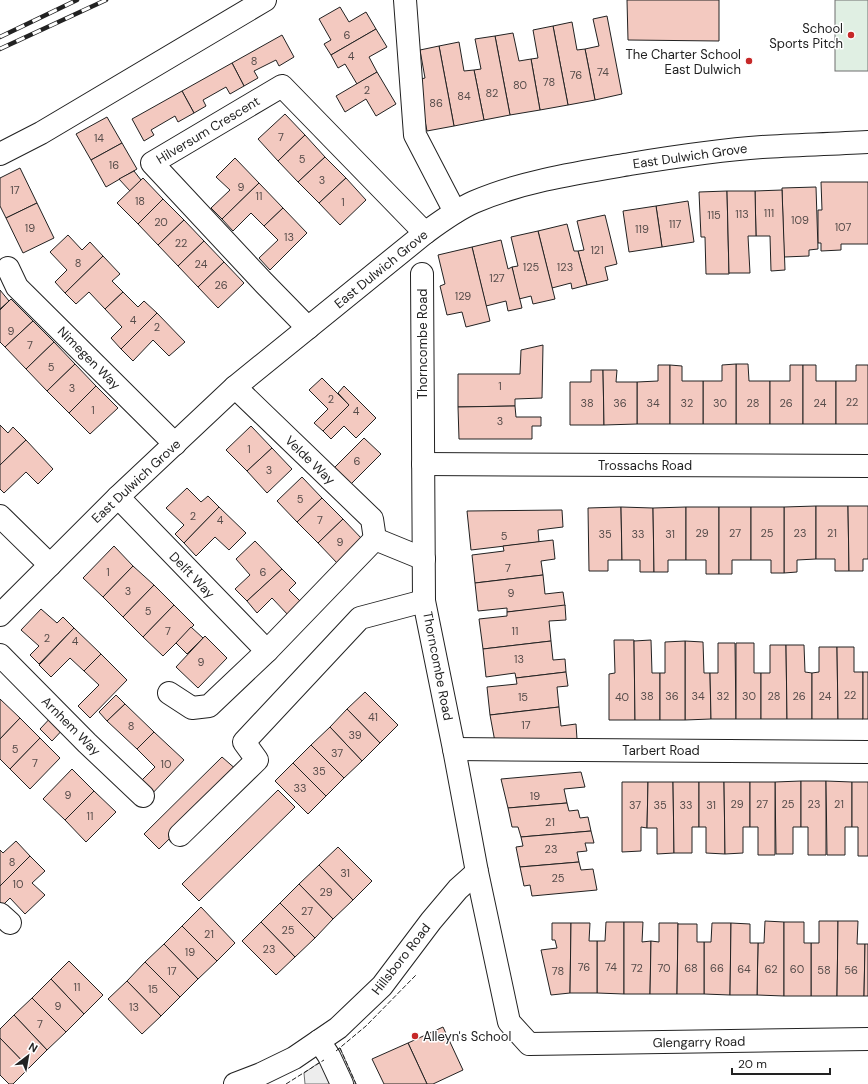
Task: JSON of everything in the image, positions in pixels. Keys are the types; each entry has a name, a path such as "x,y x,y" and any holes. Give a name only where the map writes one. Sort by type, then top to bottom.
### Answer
{"street":[{"path":"0,154 41,133 265,0"},
{"path":"405,0 415,135 455,212"},
{"name":"Hilversum Crescent","path":"308,328 152,163 282,86 425,233"},
{"name":"East Dulwich Grove","path":"0,615 118,497 235,387 425,233 455,212 497,193 530,183 574,173 714,152 762,147 868,142"},
{"name":"Nimegen Way","path":"8,268 17,287 175,444"},
{"name":"Thorncombe Road","path":"422,274 424,601 477,872 509,1022 529,1044"},
{"name":"Velde Way","path":"235,387 372,518 376,539"},
{"name":"Trossachs Road","path":"423,464 868,466"},
{"name":"Delft Way","path":"118,497 267,651"},
{"path":"0,516 50,565"},
{"path":"169,693 192,708 209,706 267,651 376,539 424,559"},
{"path":"180,835 257,760 244,742 360,618 424,601"},
{"name":"Arnhem Way","path":"0,655 87,743 143,796"},
{"name":"Tarbert Road","path":"454,749 868,752"},
{"name":"Hillsboro Road","path":"235,1084 261,1074 294,1058 338,1028 382,986 430,921 458,889 477,872"},
{"name":"Glengarry Road","path":"529,1044 868,1039"},
{"path":"319,1041 330,1056 342,1084"}],"green space":[{"name":"School Sports Pitch","path":"835,0 868,0 868,71 835,71"}],"shaded area":[{"path":"340,1048 356,1084 305,1084 304,1073"}],"building":[{"path":"627,0 719,0 719,41 628,40"},
{"path":"340,7 349,22 366,12 376,29 331,55 324,44 331,40 319,19"},
{"path":"607,16 622,94 595,100 585,49 599,46 593,19"},
{"path":"572,22 577,50 585,49 595,100 568,105 553,26"},
{"path":"553,26 568,105 540,110 531,59 538,58 533,30"},
{"path":"376,29 387,47 369,57 377,72 357,84 345,64 338,68 331,55"},
{"path":"513,33 519,61 531,59 540,110 510,115 495,36"},
{"path":"282,35 294,57 279,66 276,60 254,71 258,78 244,86 232,63"},
{"path":"495,36 510,115 484,120 474,70 481,69 475,39"},
{"path":"459,42 464,71 474,70 484,120 454,126 439,46"},
{"path":"439,46 454,126 427,131 417,80 425,78 420,50"},
{"path":"232,63 244,86 230,94 226,87 203,100 206,106 194,113 182,91"},
{"path":"377,72 396,104 376,116 366,99 345,112 336,96"},
{"path":"182,91 194,113 178,122 175,116 151,130 154,135 144,141 132,119"},
{"path":"285,114 305,135 278,161 258,139"},
{"path":"107,117 122,143 91,160 76,134"},
{"path":"305,135 325,157 298,182 278,161"},
{"path":"122,143 137,169 106,187 91,160"},
{"path":"325,157 346,178 319,203 298,182"},
{"path":"235,158 259,183 222,219 211,208 230,190 216,177"},
{"path":"20,168 37,203 6,218 0,206 0,178"},
{"path":"134,171 141,180 130,191 119,179"},
{"path":"143,178 163,199 138,224 117,203"},
{"path":"346,178 366,200 340,225 319,203"},
{"path":"821,182 868,182 868,244 841,244 841,250 821,251 821,243 818,243 818,210 822,210"},
{"path":"259,183 283,208 264,226 251,213 233,231 222,219"},
{"path":"816,187 818,249 809,250 809,256 784,257 782,188"},
{"path":"782,190 785,270 771,271 770,236 756,236 755,191"},
{"path":"727,191 729,274 706,274 705,237 701,237 699,192"},
{"path":"727,191 755,191 756,236 748,236 750,273 729,273"},
{"path":"163,199 184,220 158,245 138,224"},
{"path":"688,201 694,242 662,247 656,206"},
{"path":"37,203 54,238 23,253 6,218"},
{"path":"656,206 662,247 629,252 623,211"},
{"path":"283,208 307,233 270,270 259,258 278,240 264,226"},
{"path":"605,215 617,264 605,267 608,280 587,285 578,251 584,250 577,221"},
{"path":"184,220 204,241 178,266 158,245"},
{"path":"567,224 574,251 578,251 587,285 572,289 571,283 552,288 538,231"},
{"path":"538,231 555,299 533,304 531,296 519,299 512,267 518,266 511,237"},
{"path":"68,235 82,250 90,242 103,256 65,293 55,282 67,270 50,252"},
{"path":"501,240 508,269 512,267 522,308 508,311 506,301 486,306 472,247"},
{"path":"204,241 224,262 198,287 178,266"},
{"path":"472,247 490,321 466,327 462,312 447,315 440,286 445,284 438,255"},
{"path":"103,256 120,274 112,281 123,292 105,309 89,292 76,304 65,293"},
{"path":"224,262 244,283 218,308 198,287"},
{"path":"0,290 9,301 0,309"},
{"path":"123,292 138,307 144,301 157,313 121,349 111,338 122,327 105,309"},
{"path":"11,299 33,321 5,347 0,342 0,310"},
{"path":"157,313 185,342 169,356 153,340 133,361 121,349"},
{"path":"33,321 54,342 26,369 5,347"},
{"path":"54,342 75,364 47,391 26,369"},
{"path":"543,345 542,398 515,399 515,406 458,407 458,374 520,374 521,350"},
{"path":"75,364 96,386 69,413 47,391"},
{"path":"736,364 748,364 749,381 770,381 770,424 736,424"},
{"path":"736,364 736,424 703,424 703,381 722,381 722,365"},
{"path":"658,365 670,365 670,424 637,424 637,382 658,381"},
{"path":"670,365 682,366 682,381 703,381 703,424 670,424"},
{"path":"790,365 803,365 803,424 770,424 770,381 790,381"},
{"path":"803,365 816,365 816,381 836,381 836,424 803,424"},
{"path":"856,365 868,365 868,424 836,424 836,381 856,381"},
{"path":"591,370 603,370 604,425 570,425 570,382 591,382"},
{"path":"603,370 617,370 616,382 637,382 637,424 604,425"},
{"path":"322,378 349,405 323,431 314,423 328,409 309,390"},
{"path":"96,386 118,408 90,434 69,413"},
{"path":"344,386 376,418 356,438 344,426 331,439 323,431 349,405 338,393"},
{"path":"515,406 516,417 541,417 541,426 532,426 532,439 459,439 458,407"},
{"path":"0,425 8,433 13,427 26,440 0,465"},
{"path":"251,426 272,448 247,471 226,450"},
{"path":"364,438 381,454 350,485 333,469"},
{"path":"26,440 53,469 38,484 26,472 4,493 0,489 0,465"},
{"path":"272,448 292,469 267,493 247,471"},
{"path":"302,477 322,498 297,522 277,501"},
{"path":"187,488 201,502 208,496 219,507 184,543 175,534 184,525 166,508"},
{"path":"322,498 343,519 318,543 297,522"},
{"path":"816,506 816,559 797,560 797,572 784,573 784,507"},
{"path":"816,506 848,506 849,571 835,571 835,559 816,559"},
{"path":"848,506 868,506 868,559 863,559 863,571 849,571"},
{"path":"219,507 246,533 229,550 215,537 196,556 184,543"},
{"path":"621,507 622,560 608,560 608,571 589,571 588,508"},
{"path":"621,507 653,508 654,572 640,572 640,560 622,560"},
{"path":"686,507 686,560 668,560 668,572 654,572 653,508"},
{"path":"686,507 719,507 719,574 706,574 706,560 686,560"},
{"path":"719,507 751,507 751,560 732,560 732,574 719,574"},
{"path":"751,507 784,507 784,573 771,573 771,560 751,560"},
{"path":"562,510 563,527 538,530 539,542 471,550 467,511"},
{"path":"343,519 363,540 338,564 318,543"},
{"path":"553,540 555,559 541,561 543,575 475,583 472,555 504,551 503,546"},
{"path":"255,541 282,569 247,601 235,589 250,575 236,559"},
{"path":"114,546 133,566 103,597 83,578"},
{"path":"133,566 154,585 123,617 103,597"},
{"path":"282,569 296,583 289,590 302,603 289,616 272,598 257,613 247,601"},
{"path":"543,575 545,594 563,592 565,606 507,612 507,608 478,611 475,583"},
{"path":"154,585 174,605 143,637 123,617"},
{"path":"174,605 194,625 163,656 143,637"},
{"path":"565,605 566,620 549,621 551,641 483,649 479,619 507,616 507,612"},
{"path":"41,609 57,623 63,617 74,628 39,664 30,655 39,646 21,630"},
{"path":"191,627 203,638 187,654 176,643"},
{"path":"74,628 101,654 84,671 70,658 51,677 39,665"},
{"path":"205,636 227,658 198,688 176,667"},
{"path":"614,640 634,640 635,720 609,720 609,674 615,673"},
{"path":"651,640 652,673 660,673 660,720 635,720 634,641"},
{"path":"551,641 553,660 565,659 566,672 516,678 515,673 486,677 483,649"},
{"path":"685,641 703,642 704,673 710,673 711,719 685,720"},
{"path":"685,641 685,720 660,720 660,673 665,673 665,642"},
{"path":"718,643 735,643 736,719 711,719 710,673 718,673"},
{"path":"736,643 754,643 754,673 761,673 761,719 736,719"},
{"path":"770,645 786,645 787,719 761,719 761,673 770,673"},
{"path":"786,645 804,645 805,672 812,673 812,719 787,719"},
{"path":"819,647 837,647 838,719 812,719 812,673 819,672"},
{"path":"837,647 854,647 854,672 863,672 863,719 838,719"},
{"path":"101,654 127,680 90,718 78,706 99,685 84,671"},
{"path":"566,672 568,686 557,687 559,707 490,715 487,687 517,684 516,678"},
{"path":"863,672 868,672 868,719 863,719"},
{"path":"365,692 398,725 380,743 347,709"},
{"path":"116,695 125,704 107,721 99,712"},
{"path":"0,699 20,718 0,739"},
{"path":"125,704 154,732 137,749 107,721"},
{"path":"559,707 561,726 576,724 577,739 495,742 490,715"},
{"path":"347,709 380,743 362,761 330,727"},
{"path":"55,713 67,725 52,741 40,729"},
{"path":"20,718 40,738 10,769 0,759 0,739"},
{"path":"330,727 362,761 344,778 311,745"},
{"path":"154,732 184,760 149,797 137,785 155,767 137,749"},
{"path":"40,738 60,758 30,789 10,769"},
{"path":"311,745 344,778 326,796 293,763"},
{"path":"222,757 238,771 159,849 144,834"},
{"path":"293,763 326,796 308,814 275,781"},
{"path":"72,769 94,791 65,820 43,799"},
{"path":"581,772 585,787 564,789 567,803 508,808 501,779"},
{"path":"801,781 801,827 793,827 793,854 776,854 775,782"},
{"path":"801,781 826,781 826,855 808,855 808,827 801,827"},
{"path":"826,781 852,782 852,827 845,827 845,855 827,855"},
{"path":"622,782 648,782 647,828 641,827 641,851 622,852"},
{"path":"648,782 673,782 674,853 657,854 657,828 647,828"},
{"path":"673,782 699,782 699,827 692,827 692,853 674,853"},
{"path":"699,782 724,782 725,854 706,853 706,827 699,827"},
{"path":"724,782 750,782 750,827 743,827 743,853 725,854"},
{"path":"750,782 775,782 775,855 758,855 758,827 750,827"},
{"path":"852,782 868,782 868,856 858,856 858,827 852,827"},
{"path":"278,790 295,807 199,901 182,884"},
{"path":"94,791 116,812 86,842 65,820"},
{"path":"567,803 569,811 578,810 580,818 588,817 591,831 521,837 518,827 512,827 508,808"},
{"path":"591,831 594,843 585,843 587,851 577,852 579,862 520,867 516,847 523,846 521,837"},
{"path":"16,841 30,856 0,886 0,850 3,853"},
{"path":"338,847 372,881 353,900 319,865"},
{"path":"30,856 45,871 32,883 45,895 25,914 10,898 3,905 0,903 0,886"},
{"path":"579,862 581,870 593,869 597,890 532,896 530,885 524,886 520,867"},
{"path":"319,865 353,900 333,919 299,884"},
{"path":"299,884 333,919 315,938 280,903"},
{"path":"280,903 315,938 295,957 261,922"},
{"path":"201,907 235,943 217,961 182,926"},
{"path":"765,921 784,922 784,996 757,995 758,943 764,943"},
{"path":"819,921 838,921 837,996 811,996 811,943 819,943"},
{"path":"838,921 858,921 857,944 865,944 864,996 837,996"},
{"path":"261,922 295,957 276,975 242,941"},
{"path":"606,922 624,922 624,994 597,993 597,941 605,941"},
{"path":"624,922 643,922 642,942 651,941 650,994 624,994"},
{"path":"784,922 804,922 804,943 811,943 811,996 784,996"},
{"path":"552,923 571,923 570,993 551,995 541,950 557,948 555,940 552,940"},
{"path":"571,923 590,923 589,941 597,941 597,993 570,993"},
{"path":"659,923 678,923 677,994 650,994 651,941 659,942"},
{"path":"712,923 731,923 730,995 704,994 704,942 711,942"},
{"path":"731,923 750,924 750,943 758,943 757,995 730,995"},
{"path":"678,924 697,924 697,942 704,942 704,994 677,994"},
{"path":"182,926 217,961 198,979 164,944"},
{"path":"164,944 198,979 180,997 145,962"},
{"path":"865,944 868,944 868,996 864,996"},
{"path":"69,961 103,995 84,1014 51,979"},
{"path":"145,962 180,997 161,1016 127,981"},
{"path":"51,979 84,1014 66,1032 32,998"},
{"path":"127,981 161,1016 142,1034 108,999"},
{"path":"32,998 66,1032 47,1050 14,1015"},
{"path":"14,1015 47,1050 29,1068 0,1038 0,1029"},
{"path":"443,1027 463,1070 433,1084 427,1084 408,1043"},
{"path":"0,1038 29,1068 13,1084 9,1084 0,1075"},
{"path":"408,1043 427,1084 384,1084 372,1059"}],"railway":[{"path":"0,37 77,0"},
{"path":"0,49 106,0"}],"fence":[{"path":"336,1051 366,1026 416,975"},
{"path":"340,1048 356,1084"},
{"path":"286,1084 324,1060"}],"place":[{"name":"School Sports Pitch","path":"851,35"},
{"name":"The Charter School East Dulwich","path":"749,61"},
{"name":"Alleyn's School","path":"415,1036"}]}
